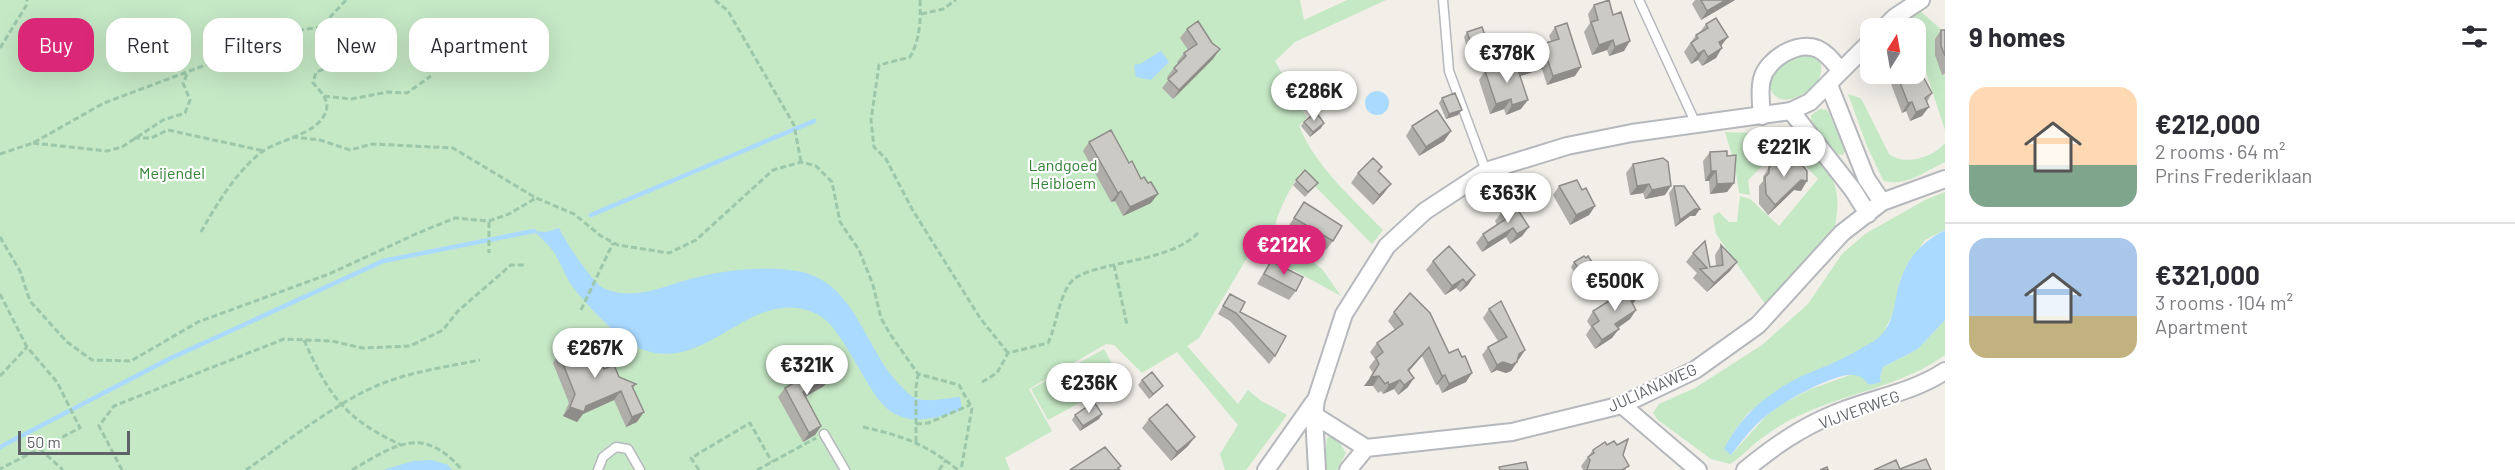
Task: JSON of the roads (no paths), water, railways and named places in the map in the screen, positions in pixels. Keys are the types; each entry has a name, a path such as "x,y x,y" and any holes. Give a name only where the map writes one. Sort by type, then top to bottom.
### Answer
{"street":[{"path":"1894,18 1921,0"},
{"path":"1762,116 1762,78 1768,66 1785,53 1795,49 1815,47 1825,53 1841,71"},
{"path":"1317,470 1315,407 1344,314 1387,246 1425,211 1486,171 1567,146 1632,133 1791,111 1810,102 1860,52"},
{"path":"1828,85 1866,178 1882,202"},
{"path":"1791,111 1853,190 1868,214"},
{"name":"JULIANAWEG","path":"1366,448 1512,432 1622,405 1695,370 1758,325 1842,233 1882,202 1945,179"},
{"name":"VIJVERWEG","path":"1745,470 1778,442 1834,414 1904,392 1945,371"},
{"path":"1622,405 1698,470"},
{"path":"1315,407 1366,448 1348,470"},
{"path":"1266,470 1315,407"}],"lane":[{"path":"1443,0 1449,71 1486,171"},
{"path":"1639,0 1696,125"},
{"path":"824,434 845,470"},
{"path":"598,470 603,456 616,447 628,449 640,470"}],"water":[{"path":"1161,51 1169,62 1151,80 1136,77 1134,65 1140,64"},
{"path":"1377,91 1385,95 1389,103 1385,111 1377,115 1369,111 1365,103 1369,95"},
{"path":"559,228 573,252 594,279 605,289 617,293 640,293 710,274 750,269 790,270 820,279 848,304 878,356 908,393 915,398 925,400 960,397 962,410 915,419 899,416 887,408 876,396 840,338 828,322 815,313 790,308 767,311 701,345 679,353 654,353 627,342 581,297 570,283 553,251 534,231 546,232"},
{"path":"1945,230 1945,320 1918,349 1883,367 1881,382 1869,385 1859,376 1846,375 1822,383 1773,410 1747,434 1731,455 1724,449 1738,426 1776,391 1800,377 1844,358 1879,337 1890,321 1900,282 1908,263 1919,248"},
{"path":"432,460 448,465 452,470 383,470 413,461"}],"waterway":[{"path":"591,215 814,121"},
{"path":"0,447 169,359 383,261 534,231"}],"park label":[{"name":"Meijendel","path":"172,172"},
{"name":"Landgoed Heibloem","path":"1063,173"}]}
